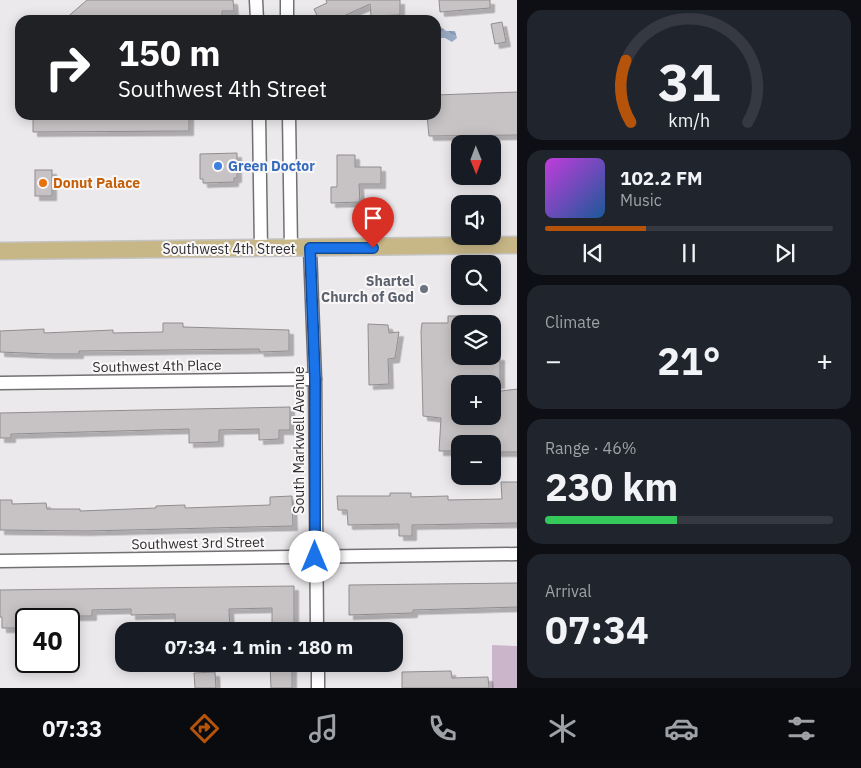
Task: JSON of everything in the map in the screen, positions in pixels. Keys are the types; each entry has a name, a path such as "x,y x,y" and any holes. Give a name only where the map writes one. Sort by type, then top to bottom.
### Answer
{"main road":[{"name":"Southwest 4th Street","path":"0,251 517,245"}],"street":[{"path":"256,0 257,15"},
{"path":"287,0 288,15"},
{"path":"260,120 261,249"},
{"path":"289,120 291,249"},
{"name":"South Markwell Avenue","path":"310,248 315,379 317,622"},
{"name":"Southwest 4th Place","path":"0,383 315,379"},
{"name":"Southwest 3rd Street","path":"0,561 517,554"},
{"path":"318,672 318,688"}],"shaded area":[{"path":"492,645 517,646 517,688 492,688"}],"water":[{"path":"441,27 446,31 455,31 457,38 452,42 441,38"}],"building":[{"path":"87,0 233,0 234,11 222,11 222,15 70,15"},
{"path":"326,0 400,0 400,15 371,15 370,4 346,15 317,15 314,9 327,3"},
{"path":"439,0 490,0 490,8 440,12"},
{"path":"502,22 506,42 495,44 491,24"},
{"path":"517,92 517,135 429,136 427,120 441,120 441,95"},
{"path":"33,120 189,120 189,131 33,132"},
{"name":"Green Doctor","path":"237,153 237,178 234,178 234,182 203,183 203,179 200,179 200,154"},
{"path":"337,155 355,155 355,167 381,167 381,184 359,184 360,202 331,203 331,187 337,187"},
{"name":"Donut Palace","path":"35,170 52,170 52,196 35,196"},
{"path":"448,316 451,316 451,365 500,365 500,375 451,375 451,425 501,425 501,391 517,389 517,452 501,452 501,435 451,435 451,451 439,451 441,418 423,416 422,323 448,323"},
{"path":"163,323 183,323 183,327 289,330 289,351 260,352 259,349 79,351 79,354 0,352 0,331 44,329 44,333 113,330 113,333 163,332"},
{"path":"368,324 388,325 389,333 399,332 395,358 388,359 389,384 369,385"},
{"path":"290,407 290,430 279,430 279,439 259,440 259,429 219,430 219,442 189,443 189,429 11,434 11,438 0,438 0,413"},
{"path":"501,482 517,482 517,523 412,525 412,536 399,536 399,524 348,525 347,510 338,510 337,496 390,496 390,493 411,493 411,497 448,496 448,500 502,499"},
{"path":"292,496 293,526 86,531 0,530 0,500 12,500 12,504 46,503 47,509 80,509 80,511 185,505 185,508 270,505 270,497"},
{"path":"517,583 517,607 413,610 413,613 349,615 349,585"},
{"path":"294,586 294,622 272,622 272,608 229,609 230,622 175,622 175,614 131,615 131,609 92,610 92,616 80,616 80,608 15,608 15,628 2,628 0,590"},
{"path":"451,671 452,678 488,677 489,688 402,688 403,672"},
{"path":"215,672 216,688 195,688 194,673"},
{"path":"270,672 292,672 292,688 271,688"}],"place":[{"name":"Green Doctor","path":"218,166"},
{"name":"Donut Palace","path":"43,183"},
{"name":"Shartel Church of God","path":"424,289"}],"route":[{"path":"315,557 315,379 310,248 373,248"}]}
